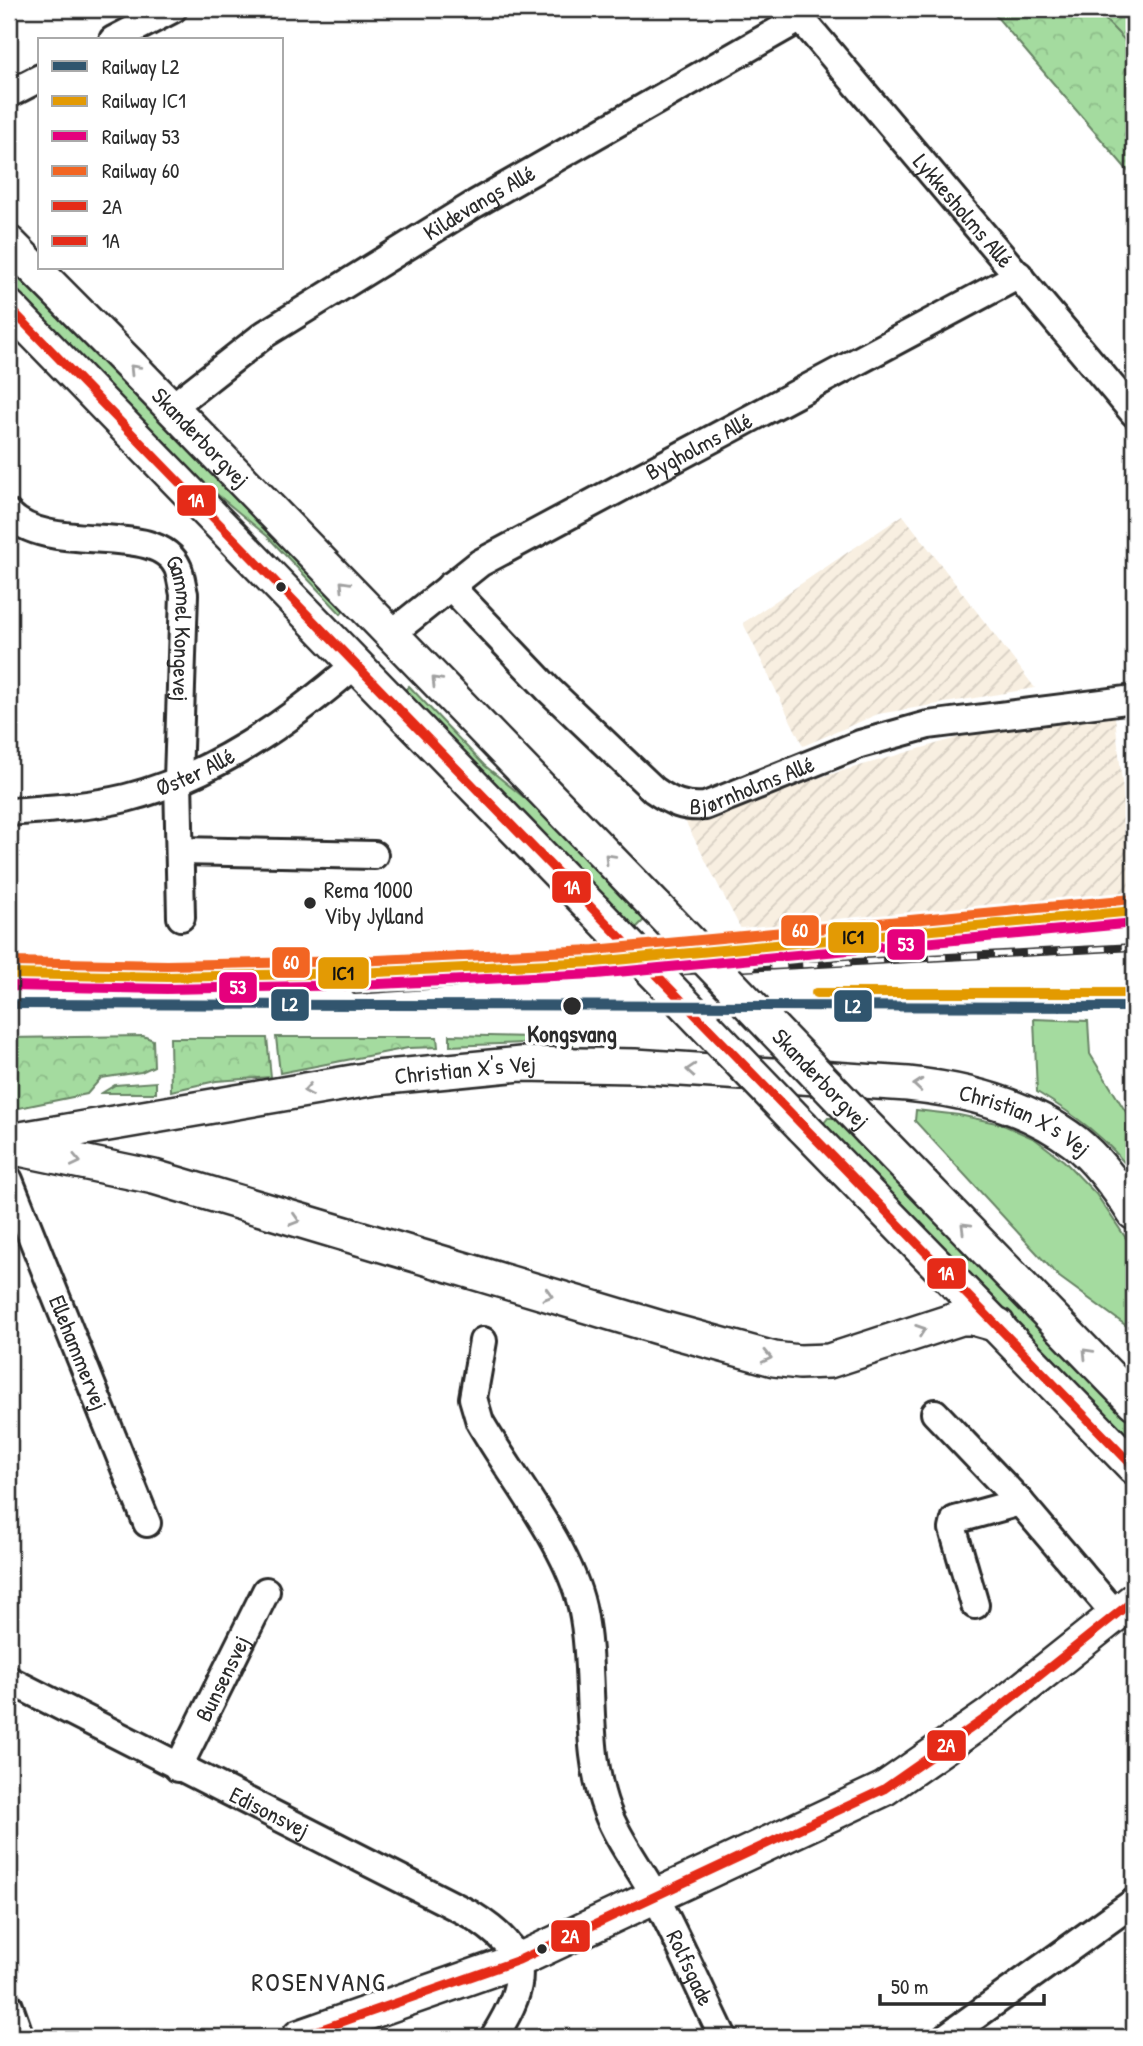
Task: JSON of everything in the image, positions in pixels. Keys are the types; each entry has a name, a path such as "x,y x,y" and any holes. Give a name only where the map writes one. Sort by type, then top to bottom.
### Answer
{"street":[{"path":"117,38 173,9"},
{"name":"Lykkesholms Allé","path":"797,13 1134,413"},
{"name":"Kildevangs Allé","path":"172,408 265,334 474,204 797,13"},
{"path":"9,94 38,79"},
{"name":"Skanderborgvej","path":"9,243 1134,1402"},
{"name":"Bygholms Allé","path":"391,634 480,564 1019,275"},
{"name":"Skanderborgvej","path":"9,307 1134,1467"},
{"name":"Gammel Kongevej","path":"9,514 26,527 45,533 161,547 178,566 184,594 178,779 181,918"},
{"name":"Bjørnholms Allé","path":"450,586 548,689 654,790 674,803 692,807 705,806 860,744 928,726 1134,699"},
{"path":"356,664 391,634"},
{"name":"Øster Allé","path":"9,811 79,807 127,797 178,779 223,759 270,733 320,696 356,664"},
{"path":"180,851 374,855"},
{"name":"Christian X's Vej","path":"9,1141 376,1078 454,1069 521,1063 569,1063 677,1069 939,1087 979,1097 1031,1114 1076,1143 1117,1186 1134,1213"},
{"path":"9,1146 154,1177 774,1359 829,1361 961,1318 973,1318 998,1325"},
{"name":"Ellehammervej","path":"9,1180 147,1523"},
{"name":"Rolfsgade","path":"483,1341 473,1398 480,1422 564,1557 587,1630 594,1751 607,1813 655,1897 723,2037"},
{"path":"299,2037 519,1960 884,1788 990,1715 1125,1607 935,1413"},
{"path":"975,1605 953,1529 955,1520 1020,1502"},
{"name":"Bunsensvej","path":"178,1768 266,1591"},
{"name":"Edisonsvej","path":"9,1681 470,1914 497,1931 519,1960"},
{"path":"946,2037 1134,1902"},
{"path":"494,2037 511,2010 517,1992 519,1960"},
{"path":"9,2006 20,2037"}],"shaded area":[{"path":"903,515 1035,688 878,714 803,746 743,623"},
{"path":"1115,717 1134,894 968,912 742,931 683,817 967,735"}],"green space":[{"path":"990,9 1134,9 1134,178"},
{"path":"1095,9 1134,9 1134,50"},
{"path":"9,261 347,607 341,614 267,536 182,465 9,287"},
{"path":"409,686 484,765 543,813 646,918 634,930 403,692"},
{"path":"1034,1019 1088,1021 1090,1054 1134,1125 1134,1175 1113,1150 1090,1129 1037,1092"},
{"path":"450,1035 573,1038 573,1044 546,1042 450,1046"},
{"path":"143,1036 153,1040 154,1066 141,1072 101,1078 87,1094 9,1110 9,1038"},
{"path":"276,1037 437,1037 438,1047 408,1048 280,1073"},
{"path":"170,1038 267,1038 271,1077 216,1081 171,1091"},
{"path":"156,1082 156,1093 102,1093 115,1085"},
{"path":"916,1110 1001,1124 1035,1139 1064,1161 1096,1194 1134,1250 1134,1335 1128,1327 1058,1276 915,1121"},
{"path":"828,1118 841,1118 1134,1420 1134,1446 827,1130 824,1123"}],"railway":[{"path":"355,991 1134,947"}],"rail line":[{"name":"60","path":"9,962 167,965 356,961 594,950 1133,899"},
{"name":"IC1","path":"9,974 167,977 356,973 595,962 1134,911"},
{"name":"53","path":"9,986 167,989 357,985 596,974 1134,923"},
{"name":"IC1","path":"816,993 1134,993"},
{"name":"L2","path":"9,1004 1134,1007"}],"transit line":[{"name":"1A","path":"9,307 1134,1467"},
{"name":"2A","path":"299,2037 519,1960 884,1789 990,1715 1134,1600"}],"place":[{"name":"Rema 1000 Viby Jylland","path":"310,903"},
{"name":"Kongsvang","path":"572,1006"}],"district":[{"name":"ROSENVANG","path":"319,1982"}]}
